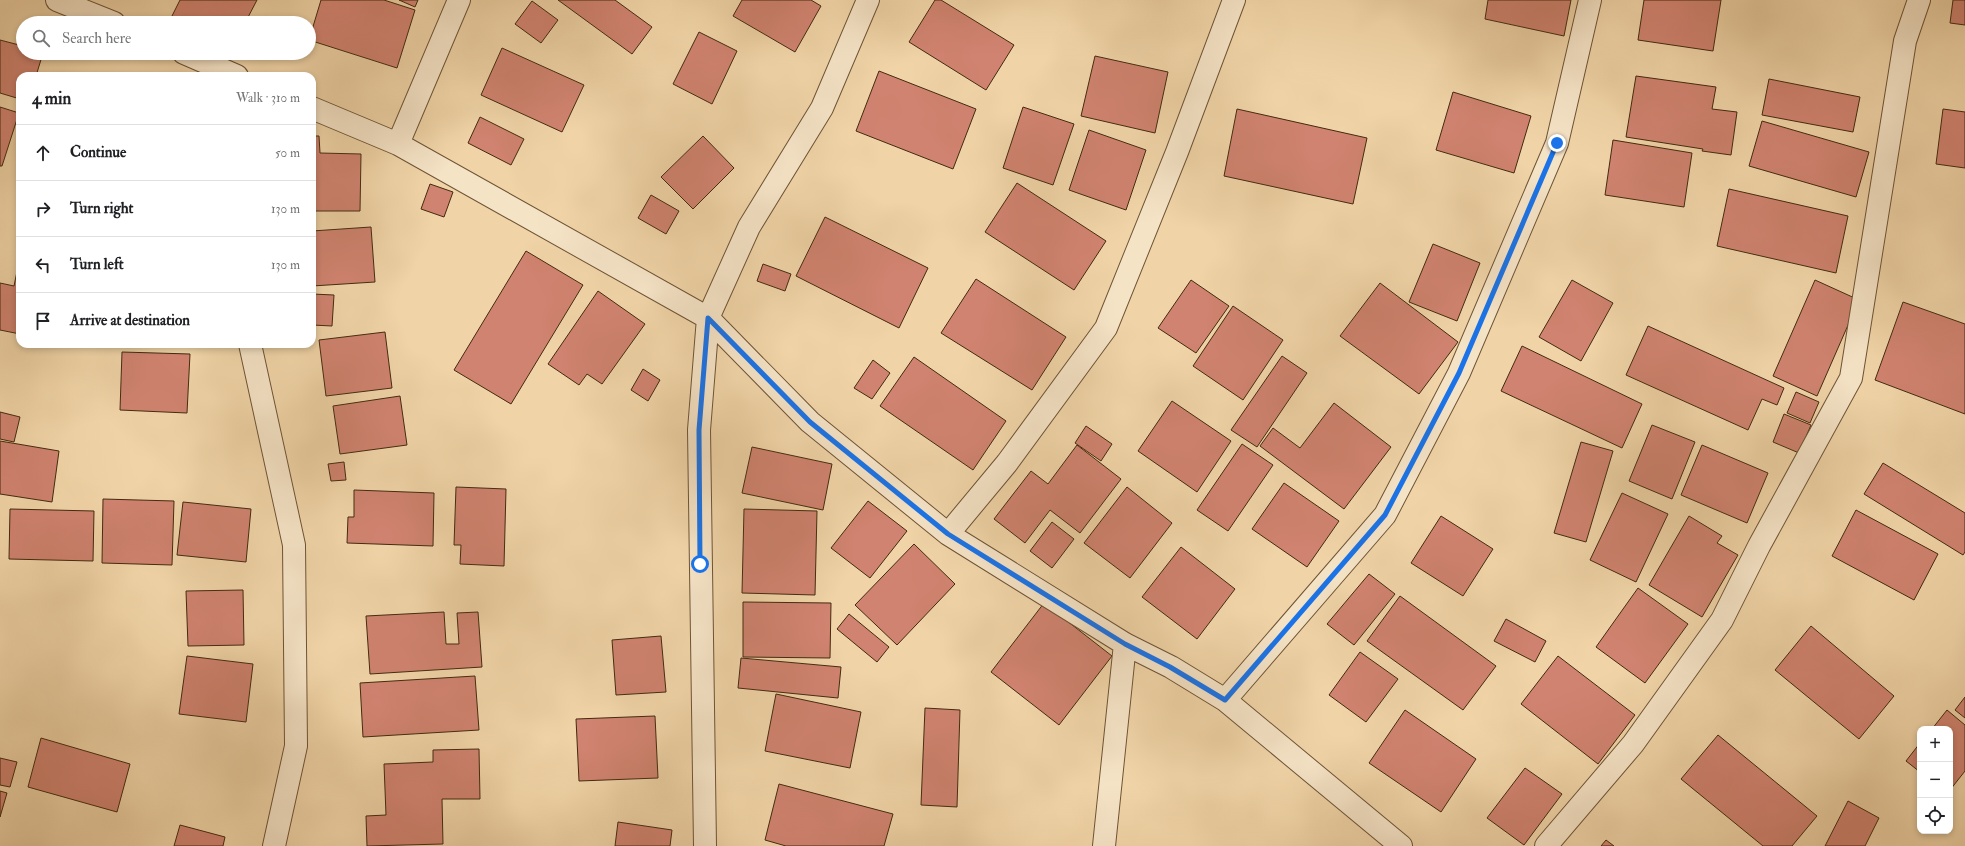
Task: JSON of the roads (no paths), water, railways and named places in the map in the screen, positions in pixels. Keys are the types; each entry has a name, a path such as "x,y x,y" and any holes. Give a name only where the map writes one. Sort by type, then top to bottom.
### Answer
{"street":[{"path":"58,0 62,0 98,16"},
{"path":"398,144 459,0"},
{"path":"704,846 699,430 708,318 749,227 822,108 868,0"},
{"path":"948,534 1006,463 1106,328 1177,152 1234,0"},
{"path":"1225,700 1385,515 1459,373 1557,143 1590,0"},
{"path":"1546,846 1633,744 1722,620 1759,546 1852,378 1905,42 1919,0"},
{"path":"200,60 226,72"},
{"path":"316,110 398,144 708,318 810,422 948,534 1125,644 1170,667 1225,700 1401,846"},
{"path":"251,348 294,545 296,746 274,846"},
{"path":"1104,846 1125,644"}]}
